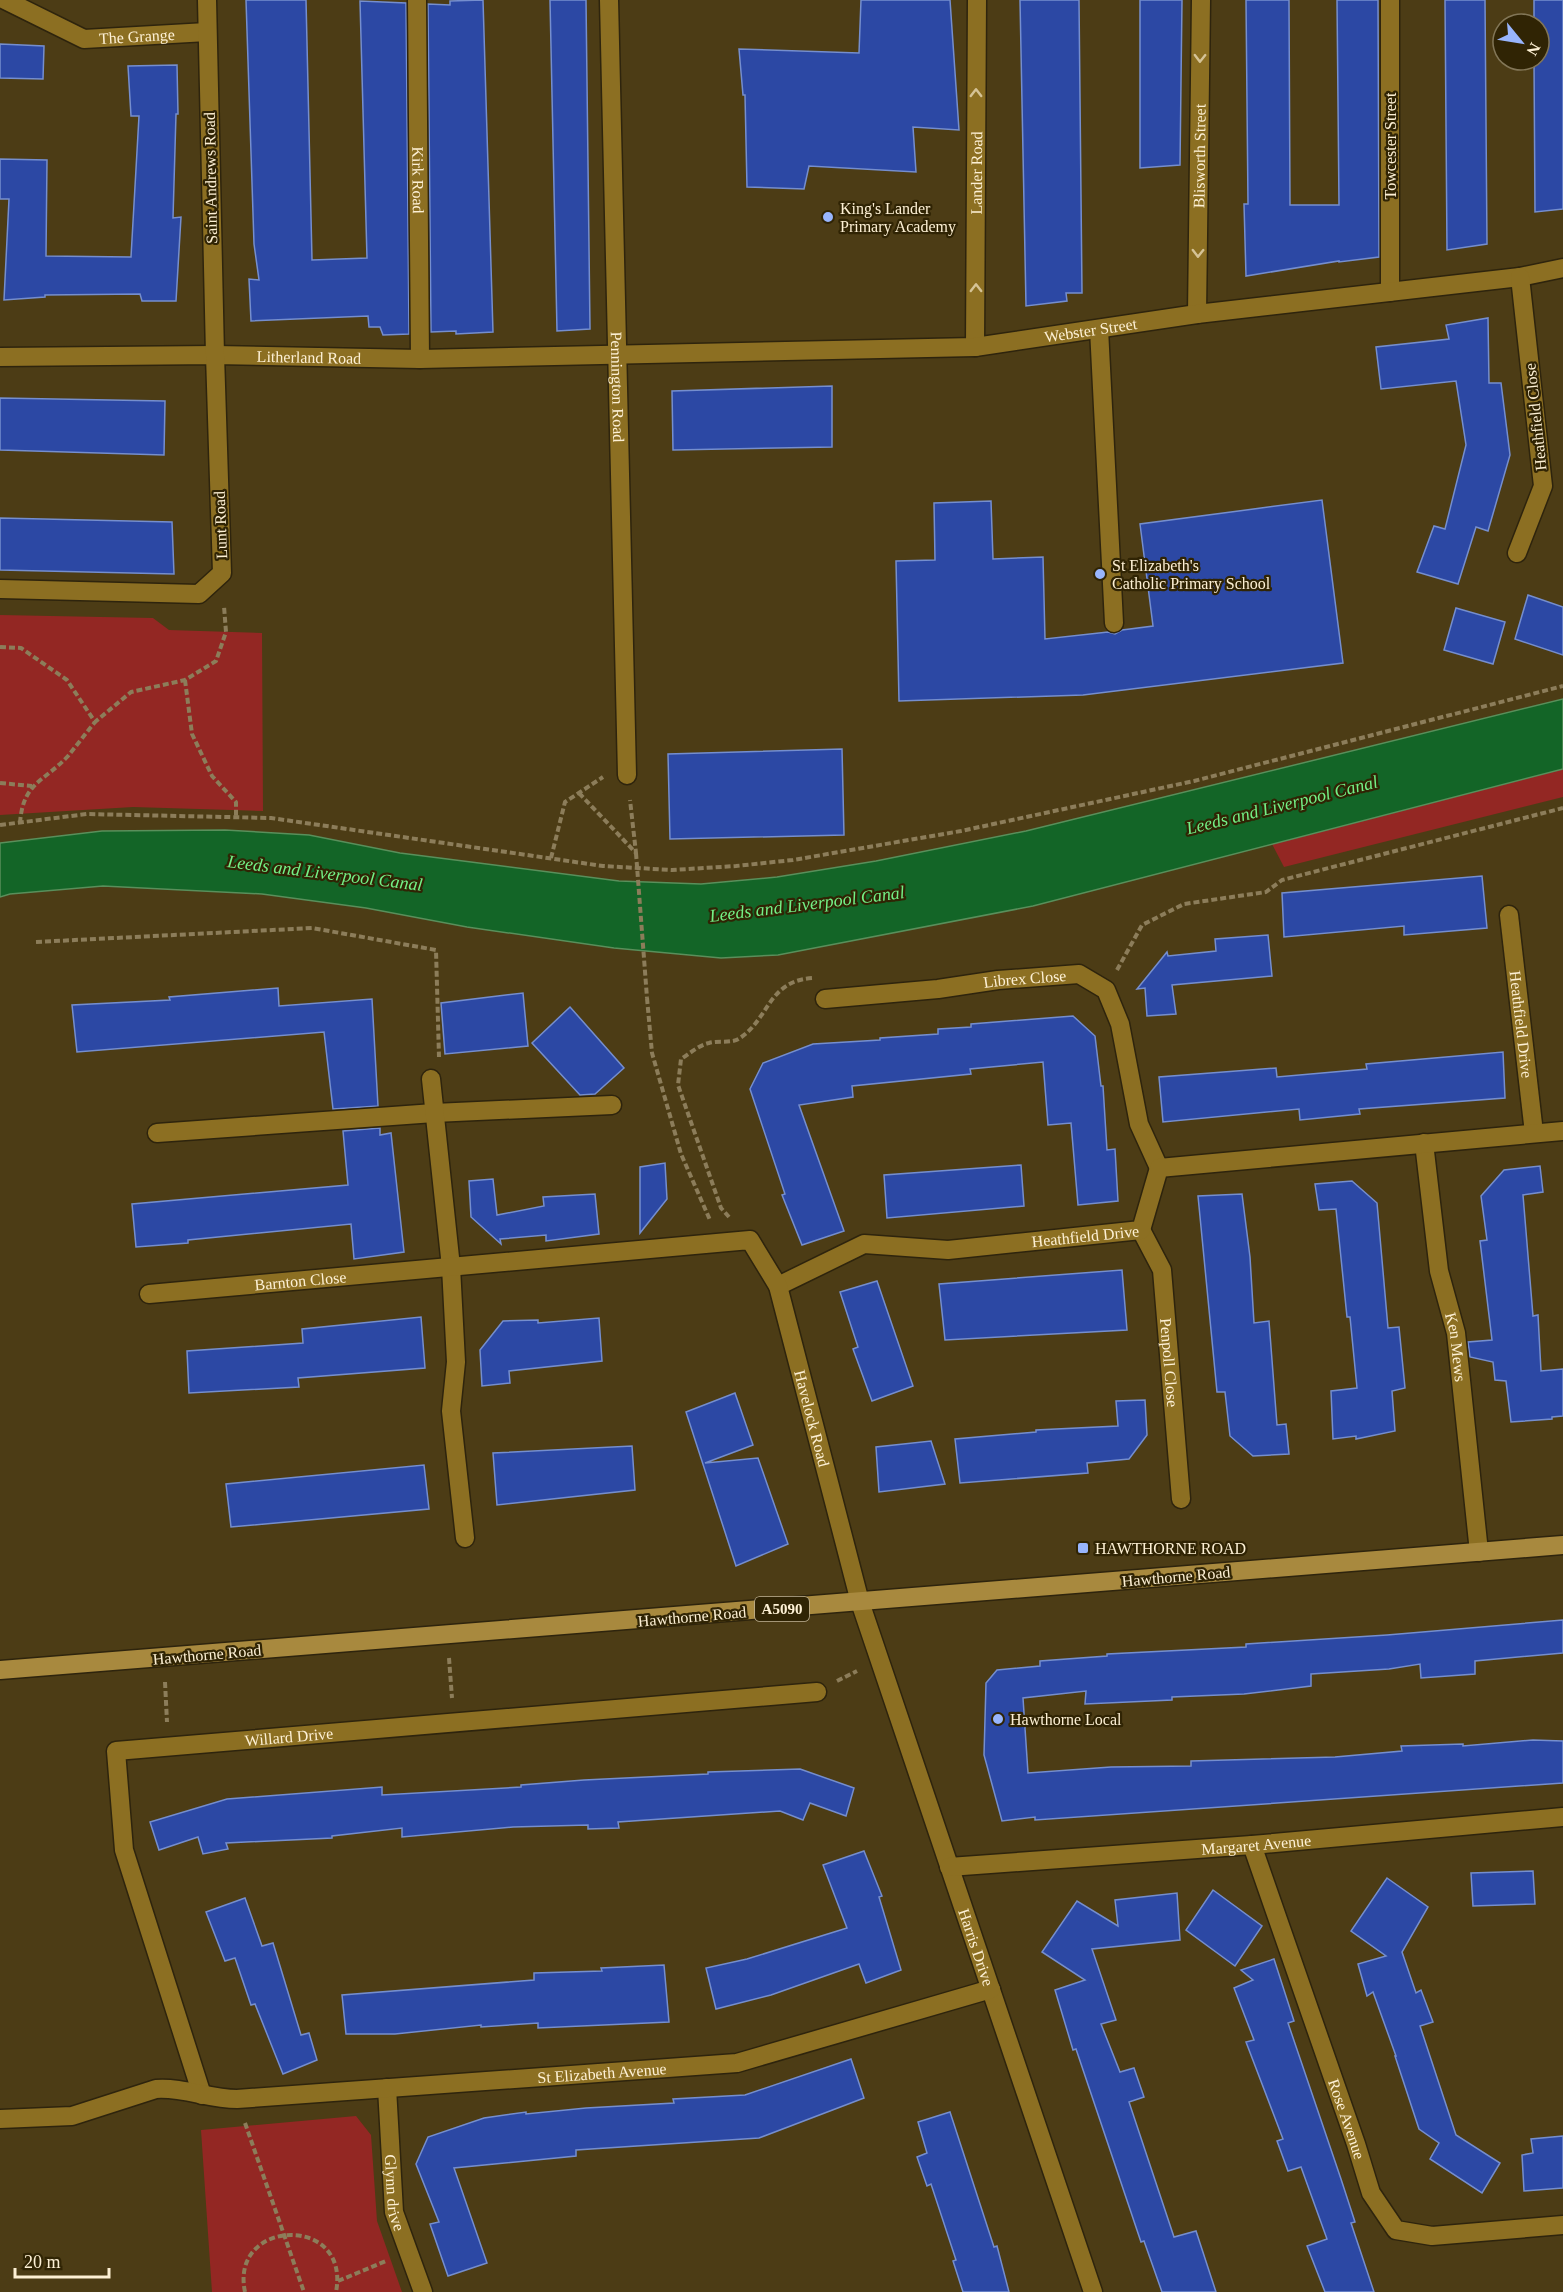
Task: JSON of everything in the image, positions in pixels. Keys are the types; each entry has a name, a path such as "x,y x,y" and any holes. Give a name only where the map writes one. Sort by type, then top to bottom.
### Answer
{"main road":[{"name":"Hawthorne Road","path":"0,1670 1563,1545"}],"street":[{"name":"The Grange","path":"5,0 84,39 207,32"},
{"name":"Saint Andrews Road","path":"207,0 214,355"},
{"name":"Kirk Road","path":"417,0 420,359"},
{"name":"Pennington Road","path":"609,0 627,775"},
{"name":"Lander Road","path":"975,347 977,0"},
{"name":"Blisworth Street","path":"1197,314 1201,0"},
{"name":"Towcester Street","path":"1390,0 1390,292"},
{"name":"Webster Street","path":"617,353 975,347 1197,314 1520,277 1563,268"},
{"name":"Heathfield Close","path":"1517,553 1543,486 1520,277"},
{"path":"1099,329 1114,623"},
{"name":"Litherland Road","path":"0,357 214,355 420,359 617,353"},
{"name":"Lunt Road","path":"0,589 199,594 222,573 214,355"},
{"name":"Heathfield Drive","path":"1509,915 1534,1133"},
{"name":"Librex Close","path":"825,999 938,989 998,980 1079,974 1106,990"},
{"path":"1106,990 1120,1024 1139,1124 1159,1168 1563,1131"},
{"path":"431,1079 451,1267 456,1362 451,1411 465,1538"},
{"path":"157,1133 435,1113 612,1105"},
{"name":"Ken Mews","path":"1424,1143 1439,1270 1456,1333 1479,1552"},
{"name":"Heathfield Drive","path":"778,1286 864,1244 948,1250 1141,1230 1159,1168"},
{"name":"Penpoll Close","path":"1141,1230 1162,1270 1180,1498"},
{"name":"Barnton Close","path":"149,1294 750,1240"},
{"name":"Havelock Road","path":"750,1240 778,1286 860,1602"},
{"name":"Harris Drive","path":"860,1602 1093,2292"},
{"name":"Willard Drive","path":"202,2095 124,1850 116,1751 817,1692"},
{"name":"Margaret Avenue","path":"949,1867 1252,1845 1563,1817"},
{"name":"Rose Avenue","path":"1252,1845 1371,2193 1396,2230 1432,2236 1563,2226"},
{"name":"St Elizabeth Avenue","path":"0,2119 72,2116 156,2089 171,2088 216,2099 237,2099 738,2063 991,1989"},
{"name":"Glynn drive","path":"387,2088 394,2211 423,2292"}],"path":[{"path":"20,823 21,806 33,786 67,758 95,722 131,692 185,680 216,661 226,632 222,573"},
{"path":"0,647 21,648 67,680 95,722"},
{"path":"185,680 192,734 212,776 236,802 236,818"},
{"path":"0,825 87,814 271,818 603,866 672,870 793,860 961,831 1194,781 1563,686"},
{"path":"551,858 565,802 608,775 627,775 636,853 652,1053 681,1154 720,1242"},
{"path":"0,783 33,786"},
{"path":"579,793 636,853"},
{"path":"1106,990 1142,925 1184,904 1266,892 1282,880 1563,808"},
{"path":"36,942 312,928 436,950 439,1065 431,1079"},
{"path":"750,1240 721,1208 678,1085 681,1059 707,1043 739,1040 758,1022 776,993 803,978 814,977"},
{"path":"448,1635 453,1723"},
{"path":"163,1658 169,1747"},
{"path":"817,1692 879,1659"},
{"path":"237,2099 304,2292"},
{"path":"245,2292 244,2275 248,2260 268,2239 282,2234 299,2234 315,2240 327,2250 335,2264 338,2281 336,2292"},
{"path":"338,2281 409,2252"}],"shaded area":[{"path":"0,615 153,618 169,630 262,633 263,811 133,807 0,815"},
{"path":"1563,769 1563,797 1284,867 1272,844"},
{"path":"356,2116 371,2135 377,2221 402,2292 212,2292 201,2130"}],"water":[{"name":"Leeds and Liverpool Canal","path":"1563,699 1563,769 1033,906 778,955 721,958 614,948 467,927 366,908 262,894 103,886 10,894 0,897 0,843 102,831 225,830 309,835 400,853 619,881 701,884 777,877 876,861 1026,831"}],"building":[{"path":"246,0 306,0 312,260 367,258 360,1 406,3 409,334 383,335 380,327 369,327 368,316 251,321 249,279 259,280 254,244"},
{"path":"483,0 493,332 456,334 456,331 431,332 428,4 450,5 450,1"},
{"path":"550,0 586,0 590,329 557,331"},
{"path":"861,0 950,0 959,130 913,127 916,172 809,166 804,189 747,187 745,95 743,95 739,49 859,53"},
{"path":"1020,0 1079,0 1082,293 1066,293 1067,301 1026,306"},
{"path":"1140,0 1182,0 1180,165 1140,168"},
{"path":"1246,0 1289,0 1290,205 1339,205 1337,0 1378,0 1379,257 1246,276 1244,204 1248,204"},
{"path":"1445,0 1485,0 1487,244 1447,250"},
{"path":"1534,0 1563,0 1563,209 1535,212 1534,72 1551,72 1551,12 1534,12"},
{"path":"0,44 44,46 43,79 0,78"},
{"path":"177,65 178,114 176,114 173,218 181,217 176,301 142,301 140,294 45,295 45,297 4,300 9,199 0,199 0,159 47,160 46,256 131,257 139,116 131,116 128,66"},
{"path":"1488,318 1489,383 1501,383 1510,455 1488,531 1476,527 1458,584 1417,572 1434,526 1445,529 1466,445 1456,381 1381,389 1376,347 1449,339 1446,325"},
{"path":"832,386 832,447 673,450 672,391"},
{"path":"0,398 165,401 164,455 0,450"},
{"path":"1322,500 1343,663 1083,695 899,701 896,561 935,560 934,503 991,501 993,559 1043,557 1045,639 1108,632 1115,634 1122,630 1153,626 1140,524"},
{"path":"0,518 172,522 174,574 0,570"},
{"path":"1528,595 1563,607 1563,655 1515,639"},
{"path":"1456,608 1505,622 1493,664 1444,650"},
{"path":"842,749 844,835 670,839 668,754"},
{"path":"1482,876 1487,928 1404,935 1404,926 1284,937 1282,893"},
{"path":"1268,935 1272,976 1172,985 1176,1014 1147,1016 1145,988 1137,989 1167,952 1168,956 1216,951 1215,939"},
{"path":"278,988 279,1006 372,999 378,1106 333,1109 324,1032 77,1052 72,1005 170,1000 169,997"},
{"path":"523,993 528,1046 445,1054 441,1003"},
{"path":"570,1007 624,1068 595,1094 580,1095 532,1043"},
{"path":"1073,1016 1095,1036 1101,1086 1103,1086 1107,1150 1115,1149 1118,1201 1078,1205 1071,1123 1048,1125 1043,1062 970,1069 971,1074 852,1086 853,1097 799,1105 844,1231 802,1245 782,1195 785,1194 750,1089 763,1063 813,1044 938,1034 938,1029 971,1027 971,1024"},
{"path":"1503,1052 1505,1098 1359,1109 1360,1114 1300,1120 1299,1109 1163,1122 1159,1077 1276,1068 1277,1077 1367,1069 1366,1064"},
{"path":"380,1128 380,1135 391,1133 404,1252 354,1259 351,1224 136,1247 132,1204 348,1185 343,1131"},
{"path":"665,1163 667,1199 640,1233 640,1167"},
{"path":"1021,1165 1024,1206 887,1218 884,1175"},
{"path":"1540,1166 1543,1192 1523,1195 1533,1316 1538,1315 1541,1371 1563,1369 1563,1416 1511,1422 1506,1381 1495,1380 1493,1362 1470,1357 1468,1342 1492,1340 1480,1241 1487,1240 1481,1196 1504,1170"},
{"path":"493,1179 497,1215 544,1206 543,1197 595,1194 599,1234 546,1241 546,1235 500,1239 501,1244 471,1217 469,1181"},
{"path":"1352,1181 1377,1203 1388,1328 1399,1327 1405,1388 1392,1391 1395,1431 1356,1439 1356,1436 1333,1439 1331,1391 1357,1388 1336,1209 1319,1210 1315,1184"},
{"path":"1242,1194 1250,1257 1254,1323 1269,1321 1277,1425 1286,1424 1289,1454 1253,1456 1230,1436 1225,1392 1217,1392 1198,1196"},
{"path":"1122,1270 1127,1330 945,1340 939,1284"},
{"path":"877,1281 913,1386 872,1401 853,1349 858,1347 840,1292"},
{"path":"421,1317 425,1368 298,1378 299,1387 189,1393 187,1351 303,1343 302,1329"},
{"path":"599,1318 602,1361 509,1371 510,1383 482,1386 480,1350 503,1321 538,1320 538,1323"},
{"path":"735,1393 753,1445 705,1463 758,1458 788,1544 736,1566 686,1412"},
{"path":"1145,1400 1147,1435 1129,1459 1087,1463 1088,1473 960,1483 955,1439 1036,1432 1036,1430 1118,1426 1116,1401"},
{"path":"931,1441 945,1484 879,1492 876,1447"},
{"path":"632,1446 635,1490 497,1505 493,1453"},
{"path":"424,1465 429,1509 231,1527 226,1484"},
{"path":"1563,1620 1563,1653 1475,1661 1475,1674 1421,1678 1420,1664 1389,1669 1311,1674 1311,1686 1244,1694 1085,1704 1086,1691 1023,1698 1028,1773 1111,1767 1191,1766 1191,1761 1335,1757 1402,1751 1401,1746 1463,1744 1463,1746 1533,1740 1563,1741 1563,1783 1002,1821 984,1755 986,1683 997,1670 1040,1666 1040,1661 1107,1656 1107,1654 1246,1647 1246,1644"},
{"path":"800,1769 854,1788 846,1816 810,1803 803,1820 780,1811 618,1822 619,1828 588,1829 588,1825 513,1827 402,1837 402,1828 332,1836 332,1838 226,1843 228,1849 203,1854 198,1837 159,1850 150,1822 227,1799 382,1787 382,1795 521,1787 521,1785 584,1780 708,1774 708,1772"},
{"path":"864,1851 882,1896 879,1897 901,1970 866,1983 859,1964 771,1995 716,2009 706,1968 747,1959 847,1928 823,1865"},
{"path":"1533,1871 1535,1904 1473,1906 1471,1873"},
{"path":"1387,1878 1428,1907 1402,1952 1416,1993 1421,1990 1433,2022 1420,2026 1456,2135 1500,2163 1482,2193 1430,2159 1439,2143 1419,2129 1373,1992 1367,1996 1358,1964 1386,1956 1351,1931"},
{"path":"1213,1890 1262,1926 1235,1966 1186,1930"},
{"path":"1177,1893 1180,1940 1092,1949 1116,2020 1101,2024 1120,2072 1134,2068 1144,2097 1129,2102 1174,2237 1196,2231 1216,2292 1162,2292 1144,2241 1141,2242 1076,2049 1073,2050 1055,1990 1085,1980 1042,1952 1077,1901 1118,1926 1115,1900"},
{"path":"245,1898 262,1946 273,1943 301,2035 309,2033 317,2060 283,2074 255,2004 251,2005 235,1958 225,1961 206,1912"},
{"path":"1274,1959 1294,2021 1288,2023 1355,2222 1351,2223 1374,2292 1325,2292 1307,2246 1327,2239 1301,2167 1288,2171 1277,2141 1283,2139 1246,2042 1254,2040 1234,1988 1253,1980 1241,1970"},
{"path":"664,1965 669,2022 538,2028 538,2023 481,2027 481,2025 395,2034 346,2034 342,1995 534,1980 534,1973 602,1971 601,1968"},
{"path":"851,2059 864,2098 759,2138 576,2150 576,2156 454,2168 487,2263 448,2276 430,2224 439,2222 416,2164 428,2137 484,2118 526,2112 526,2114 674,2103 673,2099 745,2095"},
{"path":"950,2112 994,2247 997,2246 1009,2292 963,2292 953,2261 956,2260 931,2184 927,2186 917,2157 927,2153 918,2122"},
{"path":"1563,2136 1563,2188 1524,2191 1522,2155 1533,2153 1531,2139"}],"place":[{"name":"King's Lander Primary Academy","path":"828,217"},
{"name":"St Elizabeth's Catholic Primary School","path":"1100,574"},
{"name":"HAWTHORNE ROAD","path":"1083,1548"},
{"name":"Hawthorne Local","path":"998,1719"}]}
